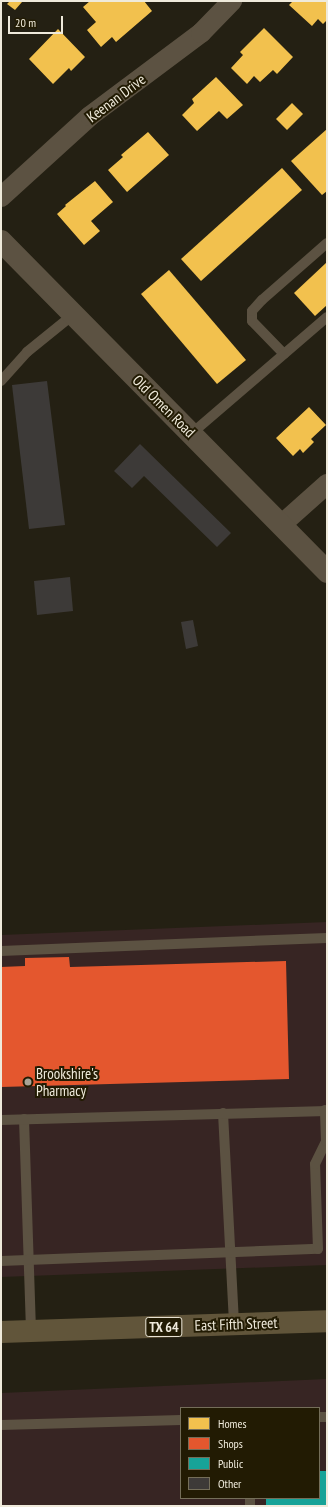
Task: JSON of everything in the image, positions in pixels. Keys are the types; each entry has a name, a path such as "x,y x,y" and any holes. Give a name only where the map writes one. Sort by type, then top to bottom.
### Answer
{"main road":[{"name":"East Fifth Street","path":"1,1332 327,1321"}],"street":[{"name":"Keenan Drive","path":"1,197 90,116 201,33 232,1"},
{"name":"Old Omen Road","path":"1,241 327,572"},
{"path":"281,525 327,484"}],"lane":[{"path":"284,354 252,321 252,311 262,300 327,243"},
{"path":"1,381 27,352 74,314"},
{"path":"191,434 327,317"},
{"path":"1,951 327,938"},
{"path":"1,1120 326,1110 326,1141 314,1164 318,1249 1,1261"},
{"path":"223,1113 234,1324"},
{"path":"24,1120 31,1331"},
{"path":"1,1425 180,1420"}],"shaded area":[{"path":"327,922 327,1265 1,1277 1,935"},
{"path":"327,1379 327,1506 1,1506 1,1393"}],"building: Homes":[{"path":"10,1 22,2 15,10 7,4"},
{"path":"90,1 144,1 152,11 116,42 112,37 101,47 87,30 96,22 83,7"},
{"path":"293,1 327,1 327,20 323,24 318,19 312,26 289,5"},
{"path":"264,28 293,57 277,74 273,70 260,82 254,76 247,84 231,68 243,55 240,52"},
{"path":"58,29 85,57 71,71 69,68 53,84 29,59"},
{"path":"216,77 243,105 227,119 219,111 197,131 182,115 194,103 192,99"},
{"path":"292,103 303,114 287,130 276,119"},
{"path":"327,129 327,191 322,195 291,161"},
{"path":"148,132 169,155 127,192 108,170 123,157 121,155"},
{"path":"282,168 302,190 201,281 181,259"},
{"path":"95,181 113,202 91,221 100,231 84,245 57,214 66,206 65,205"},
{"path":"327,262 327,305 315,316 294,293"},
{"path":"169,270 246,360 217,384 141,294"},
{"path":"309,407 326,425 311,439 314,442 303,453 300,449 293,456 276,438"}],"building: Shops":[{"path":"69,957 70,967 286,961 289,1079 1,1087 1,967 25,966 25,958"}],"building: Public":[{"path":"320,1471 327,1471 327,1506 266,1506 266,1499 320,1499"}],"building: Other":[{"path":"47,381 65,525 29,529 12,385"},
{"path":"140,444 231,533 217,547 144,476 132,488 114,471"},
{"path":"70,577 73,611 37,615 34,581"},
{"path":"193,620 198,646 186,649 181,622"}],"place":[{"name":"Brookshire's Pharmacy","path":"28,1082"}]}
